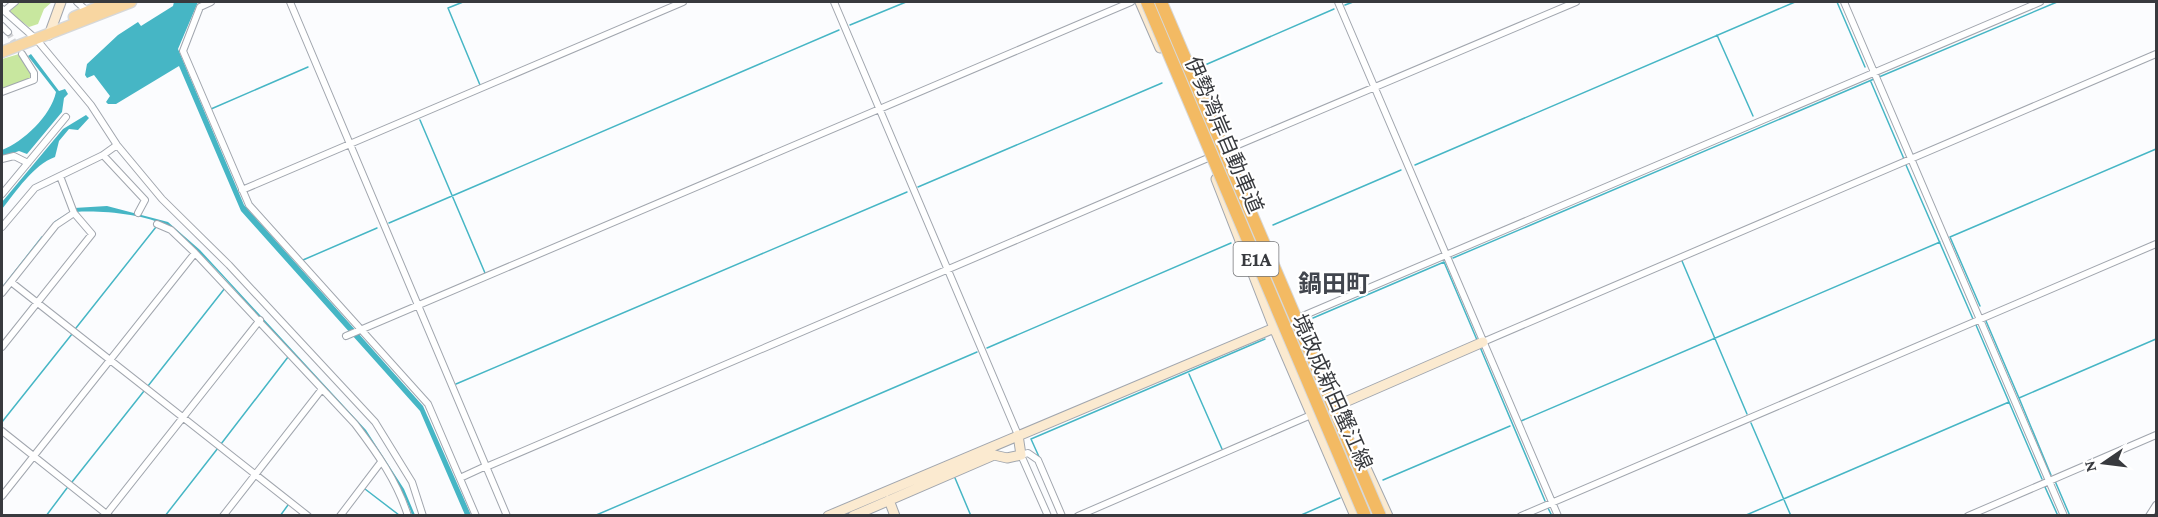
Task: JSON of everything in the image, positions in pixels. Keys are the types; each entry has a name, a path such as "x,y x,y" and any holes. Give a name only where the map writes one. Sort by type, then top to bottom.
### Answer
{"highway":[{"name":"伊勢湾岸自動車道","path":"1146,2 1365,516"},
{"name":"伊勢湾岸自動車道","path":"1161,2 1380,516"}],"main road":[{"path":"50,31 62,2"},
{"path":"50,31 87,11 110,2"},
{"path":"2,52 50,31 131,2"},
{"name":"境政成新田蟹江線","path":"1140,2 1208,158 1274,327 1355,516"},
{"name":"境政成新田蟹江線","path":"1166,2 1226,150 1336,406 1388,516"},
{"path":"2,44 34,38"},
{"path":"828,516 1298,318"},
{"path":"1336,406 1483,342"},
{"path":"853,516 994,455 1007,458 1021,455 1018,435"},
{"path":"889,500 895,516"}],"street":[{"path":"15,2 3,10 34,38 91,105 117,145 162,199 230,265 375,422 412,482 423,516"},
{"path":"77,2 87,11"},
{"path":"211,2 200,7 183,51 251,208 428,404 476,516"},
{"path":"290,2 507,516"},
{"path":"242,190 683,2"},
{"path":"834,2 1018,435"},
{"path":"346,336 1131,2"},
{"path":"1338,2 1558,516"},
{"path":"1226,150 1576,2"},
{"path":"1844,2 2064,516"},
{"path":"1298,318 1876,76 2040,2"},
{"path":"2,26 8,32"},
{"path":"2,92 34,80 34,73 22,54"},
{"path":"1483,342 2157,54"},
{"path":"2,194 66,117"},
{"path":"2,227 35,188 103,155 117,145"},
{"path":"103,155 145,200 138,213"},
{"path":"2,159 15,156 28,163"},
{"path":"460,478 1208,158"},
{"path":"2,347 92,234 74,213 60,176"},
{"path":"2,293 57,225 74,213"},
{"path":"157,224 171,230 195,253 355,424 400,489 408,516"},
{"path":"1521,516 2157,244"},
{"path":"2,496 195,253"},
{"path":"11,282 308,516"},
{"path":"2,431 107,515 260,320"},
{"path":"223,516 322,389"},
{"path":"1078,516 1311,415"},
{"path":"1968,516 2157,435"},
{"path":"1048,516 1021,455 1028,453 1038,460 1062,516"},
{"path":"340,516 381,462"},
{"path":"2149,516 2157,505"}],"green space":[{"path":"19,2 52,2 44,9 38,24 29,27 9,12"},
{"path":"19,54 30,70 31,78 2,89 2,59"}],"water":[{"path":"174,2 198,2 178,49 244,205 423,406 471,515 465,515 420,411 241,211 179,66 116,104 106,102 110,96 94,75 87,78 85,75 87,64 118,35 138,22 141,26 173,6"},
{"path":"31,54 59,91 65,89 68,94 64,98 62,112 27,154 19,151 2,157 2,150 19,141 42,119 56,92 28,56"},
{"path":"86,115 89,118 78,130 69,129 59,141 55,157 32,172 2,209 2,202 63,129"},
{"path":"107,206 168,222 200,250 366,430 404,489 415,515 412,515 402,491 373,445 195,248 166,226 147,218 122,214 76,212 74,208"}],"waterway":[{"path":"463,2 448,8 480,85"},
{"path":"850,25 906,2"},
{"path":"1345,5 1353,2"},
{"path":"1415,165 1795,2"},
{"path":"1837,2 1865,67"},
{"path":"1879,77 2057,2"},
{"path":"1205,65 1334,9"},
{"path":"389,223 839,30"},
{"path":"1717,35 1753,116"},
{"path":"211,109 308,67"},
{"path":"1453,258 1874,79"},
{"path":"1871,82 1904,159"},
{"path":"918,187 1162,83"},
{"path":"420,120 485,273"},
{"path":"1980,306 1950,237 2156,149"},
{"path":"1906,165 1973,319"},
{"path":"1273,225 1401,170"},
{"path":"456,384 907,192"},
{"path":"55,222 71,212"},
{"path":"76,328 156,227"},
{"path":"303,260 377,228"},
{"path":"2,288 42,237"},
{"path":"1521,421 1940,242"},
{"path":"987,348 1231,243"},
{"path":"1682,261 1747,414"},
{"path":"1313,318 1444,262 1477,340"},
{"path":"148,386 225,288"},
{"path":"1986,321 2019,398 2156,339"},
{"path":"1976,325 2042,479"},
{"path":"2,422 72,334"},
{"path":"1040,459 1031,439 1265,339"},
{"path":"1480,347 1545,501"},
{"path":"594,516 977,352"},
{"path":"221,444 288,357"},
{"path":"1189,374 1222,449"},
{"path":"72,482 144,391"},
{"path":"2019,398 2051,475"},
{"path":"1744,516 2009,402"},
{"path":"1751,423 1791,516"},
{"path":"1383,480 1510,426"},
{"path":"165,516 218,448"},
{"path":"955,478 971,516"},
{"path":"2055,481 2070,516"},
{"path":"2045,487 2058,516"},
{"path":"46,516 67,488"},
{"path":"365,489 399,515"},
{"path":"1299,516 1340,498"},
{"path":"280,516 288,505"},
{"path":"1548,508 1552,516"}],"tunnel":[{"path":"8,32 18,49"}],"district":[{"name":"鍋田町","path":"1334,283"}]}
